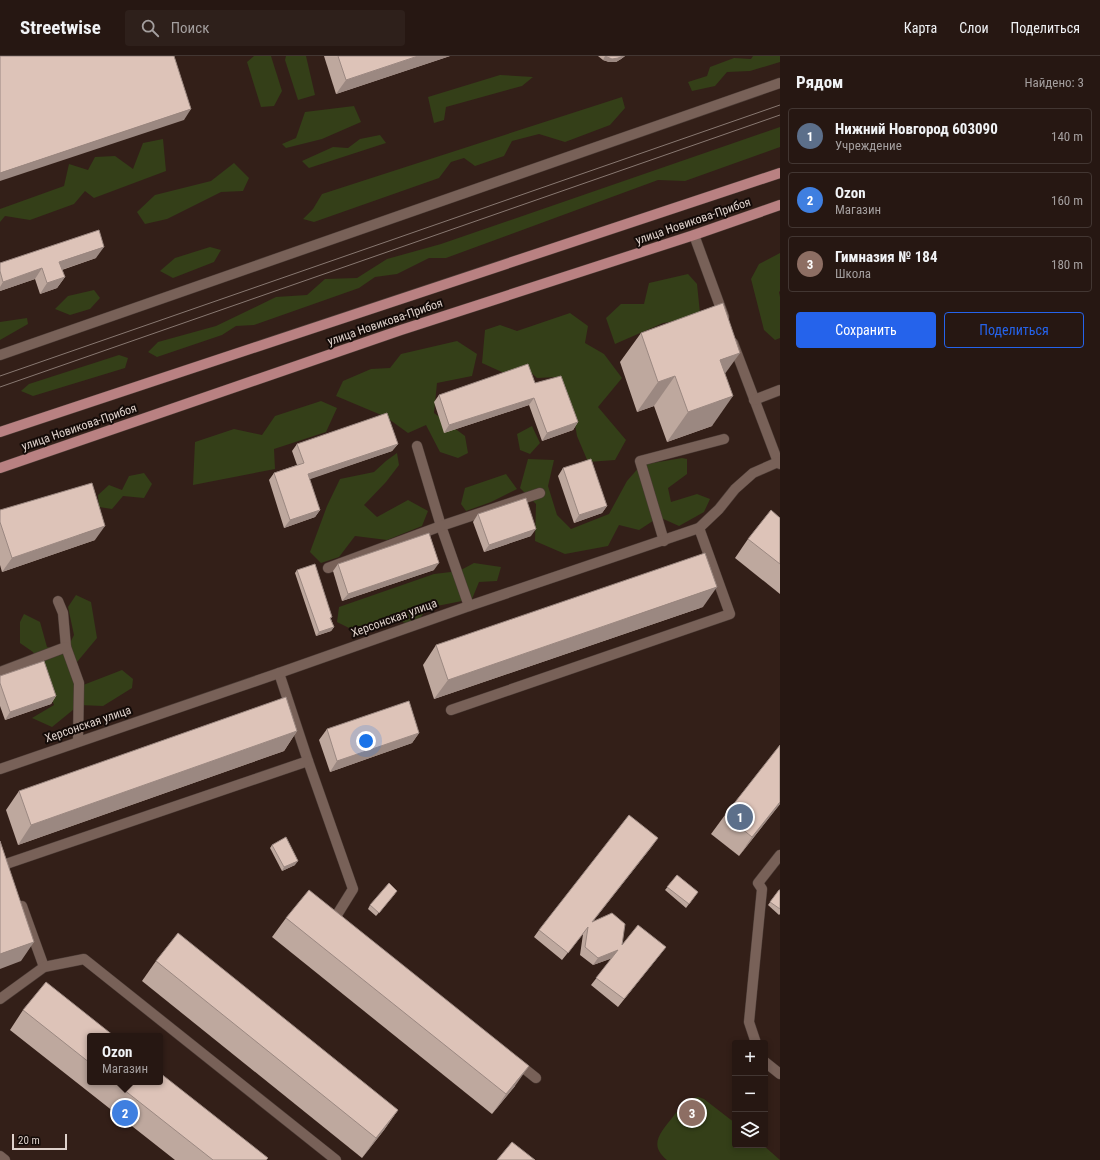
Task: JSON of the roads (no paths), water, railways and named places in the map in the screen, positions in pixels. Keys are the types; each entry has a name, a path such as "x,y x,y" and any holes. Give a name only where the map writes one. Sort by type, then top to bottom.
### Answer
{"main road":[{"name":"улица Новикова-Прибоя","path":"0,432 780,173"},
{"name":"улица Новикова-Прибоя","path":"0,468 394,333 694,235 780,205"}],"street":[{"path":"0,355 780,83"},
{"path":"694,235 754,400 779,463"},
{"path":"754,400 780,390"},
{"path":"664,541 640,461 724,438"},
{"path":"417,446 441,526 468,606"},
{"name":"Херсонская улица","path":"0,769 468,606 664,541 698,528 719,509 735,489 753,473 779,463"},
{"path":"328,568 441,526 540,493"},
{"path":"451,710 730,614 698,528"},
{"path":"58,601 63,613 66,647 79,683 78,741"},
{"path":"0,672 66,647"},
{"path":"279,673 353,889 335,918 347,927"},
{"path":"2,853 8,868 308,761"},
{"path":"755,1040 749,1022 762,889 758,883 780,855"},
{"path":"17,894 44,967"},
{"path":"0,998 44,967 84,959 336,1160"},
{"path":"505,1053 536,1078"},
{"path":"768,1064 780,1074"},
{"path":"0,1156 6,1160"}],"tram line":[{"path":"0,376 780,105"},
{"path":"0,387 780,115"}],"place":[{"name":"Нижний Новгород 603090","path":"740,817"},
{"name":"Ozon","path":"125,1113"},
{"name":"Гимназия № 184","path":"692,1113"}]}
